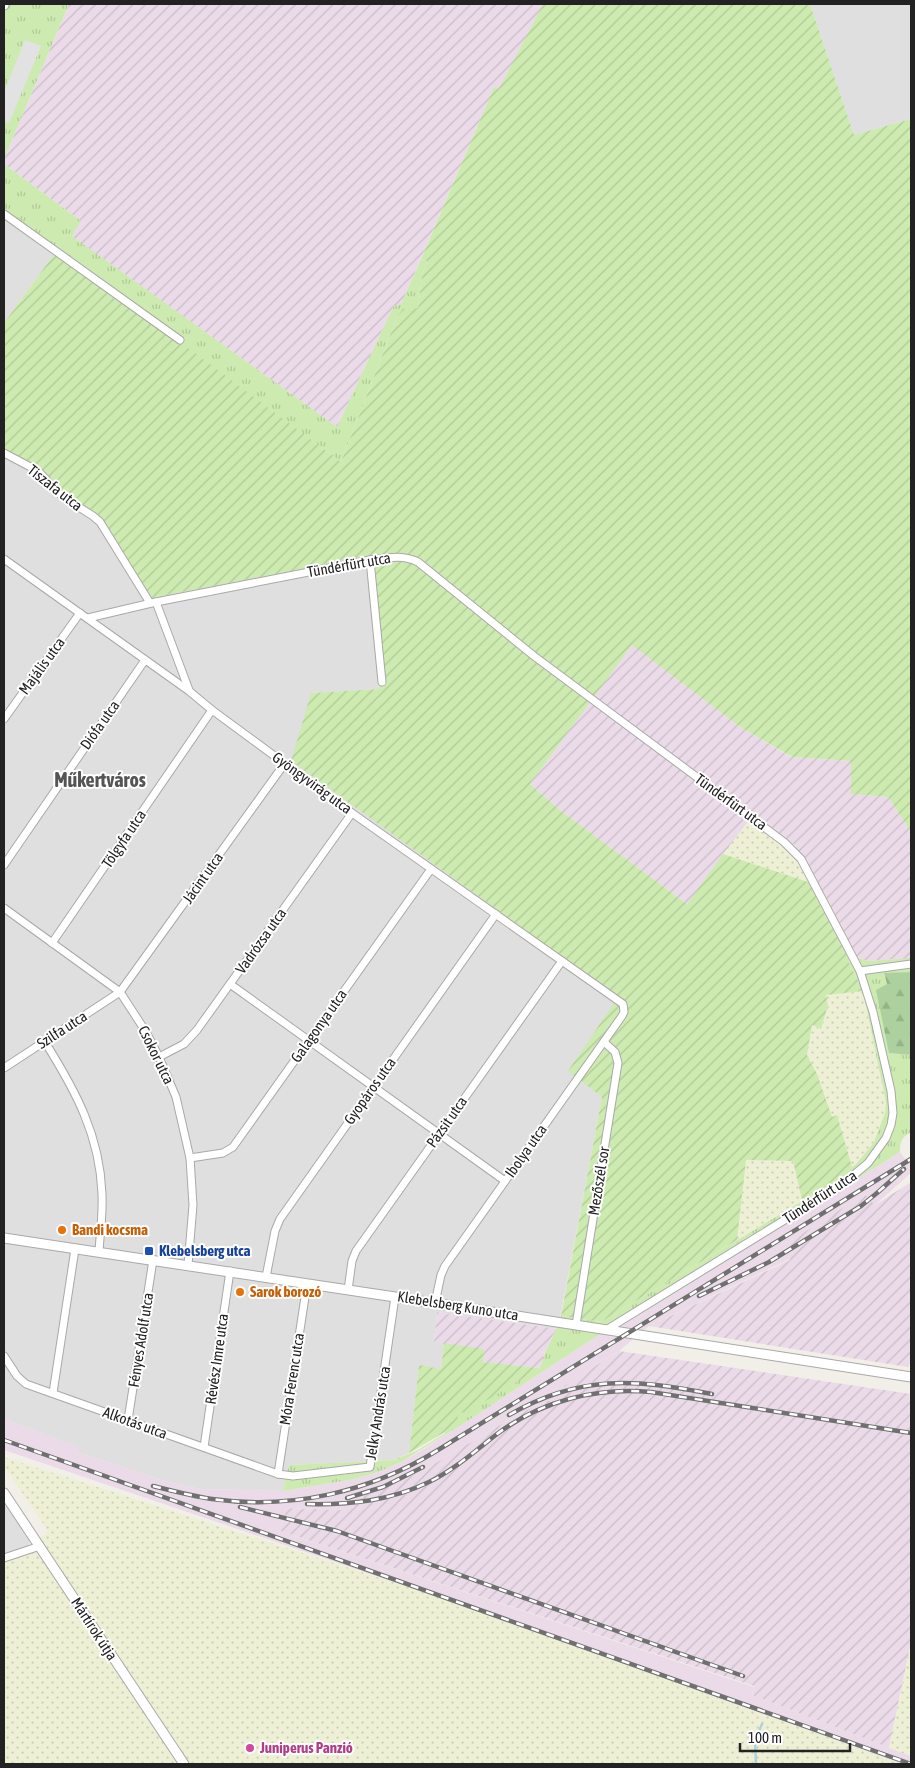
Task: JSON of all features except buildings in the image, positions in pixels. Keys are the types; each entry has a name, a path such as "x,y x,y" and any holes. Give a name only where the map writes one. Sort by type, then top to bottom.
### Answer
{"street":[{"path":"4,226 6,216 180,340"},
{"name":"Tiszafa utca","path":"4,453 43,475 63,497 100,522 153,602 189,691"},
{"name":"Tündérfürt utca","path":"88,618 153,602 370,560 405,557 418,562 534,656 784,842 801,859 860,971 873,1012 893,1103 891,1125 878,1150 868,1163 843,1184 606,1330"},
{"name":"Gyöngyvirág utca","path":"4,559 189,691 352,813 623,1004"},
{"path":"370,560 382,682"},
{"name":"Majális utca","path":"4,719 80,613"},
{"name":"Diófa utca","path":"4,865 145,660"},
{"name":"Tölgyfa utca","path":"52,943 212,710"},
{"name":"Jácint utca","path":"120,992 285,763"},
{"name":"Vadrózsa utca","path":"159,1057 178,1048 191,1038 352,813"},
{"name":"Galagonya utca","path":"190,1158 223,1153 232,1147 431,869"},
{"name":"Csokor utca","path":"4,908 120,992 146,1032 159,1057 176,1098 190,1158 193,1205 188,1265"},
{"name":"Gyopáros utca","path":"266,1277 275,1231 280,1219 496,914"},
{"name":"Pázsit utca","path":"348,1290 352,1261 356,1251 562,961"},
{"path":"860,971 911,964"},
{"path":"230,984 505,1181"},
{"name":"Szilfa utca","path":"4,1068 120,992"},
{"name":"Ibolya utca","path":"435,1303 440,1275 445,1266 604,1042 624,1012 623,1004"},
{"path":"45,1042 69,1080 90,1127 98,1160 102,1194 99,1252"},
{"name":"Mezőszél sor","path":"576,1325 618,1063 615,1052 604,1042"},
{"name":"Klebelsberg Kuno utca","path":"4,1238 230,1271 911,1378"},
{"path":"53,1393 75,1249"},
{"name":"Fényes Adolf utca","path":"128,1420 153,1260"},
{"name":"Révész Imre utca","path":"204,1447 230,1271"},
{"name":"Móra Ferenc utca","path":"278,1474 307,1284"},
{"name":"Jelky András utca","path":"278,1474 293,1476 370,1467 395,1297"},
{"name":"Alkotás utca","path":"4,1356 21,1381 278,1474"},
{"name":"Mártírok útja","path":"4,1493 184,1764"},
{"path":"4,1558 40,1546"}],"shaded area":[{"path":"69,4 543,4 499,90 494,87 401,305 393,307 337,427 71,236 81,221 4,164 4,159"},
{"path":"810,4 911,4 911,119 854,135"},
{"path":"25,40 41,46 9,123 4,121 4,92"},
{"path":"4,212 57,250 4,323"},
{"path":"4,448 95,514 151,598 375,554 379,689 311,693 618,997 602,1097 558,1329 437,1312 434,1341 444,1343 441,1369 419,1366 409,1453 394,1460 290,1465 283,1491 200,1489 168,1482 77,1452 78,1447 4,1419"},
{"path":"632,644 740,727 791,757 851,761 851,794 888,797 911,832 911,958 869,961 857,958 797,847 754,814 687,904 561,811 530,784"},
{"path":"900,1152 905,1159 911,1156 911,1173 875,1205 865,1194 782,1246 790,1259 649,1326 619,1351 564,1386 566,1395 537,1405 519,1414 425,1469 388,1487 349,1500 349,1510 286,1508 280,1531 754,1687 752,1695 911,1756 911,1764 902,1764 424,1592 4,1450 4,1419 79,1447 77,1452 168,1482 200,1489 283,1491 349,1480 375,1473 401,1462 424,1449 594,1338 659,1303"},
{"path":"911,1182 911,1364 908,1367 649,1326 790,1260 782,1246 865,1194 875,1205"},
{"path":"437,1312 558,1329 544,1354 540,1368 482,1362 484,1350 434,1342"},
{"path":"619,1351 911,1394 911,1643 889,1748 752,1695 754,1686 280,1531 286,1508 349,1510 349,1500 388,1487 425,1469 519,1414 565,1395 563,1386"},
{"path":"4,1498 30,1536 29,1547 4,1554"}],"green space":[{"path":"4,4 69,4 4,159"},
{"path":"543,4 810,4 854,135 911,119 911,832 888,797 851,794 851,761 792,757 740,727 632,645 530,784 561,811 687,904 723,854 817,885 857,958 848,961 863,991 826,995 828,1005 821,1029 812,1025 807,1055 817,1074 832,1117 837,1115 852,1167 822,1189 802,1200 793,1161 746,1160 737,1240 601,1322 561,1316 602,1097 568,1071 618,997 291,761 311,693 379,689 375,555 151,598 95,514 4,448 4,323 57,250 341,462 397,317 403,309 418,308 422,276 427,261 421,259 494,87 499,89"},
{"path":"4,164 81,221 72,236 337,427 393,307 401,304 421,259 427,261 422,276 418,308 397,317 341,462 4,212"},
{"path":"754,814 797,847 817,885 723,854"},
{"path":"857,958 869,961 911,958 911,972 884,974 887,984 889,1053 911,1055 911,1132 902,1140 900,1152 659,1303 594,1338 401,1462 375,1473 349,1480 283,1491 289,1465 394,1460 418,1450 444,1434 458,1412 540,1368 561,1316 601,1322 822,1189 856,1164 874,1142 885,1113 886,1103 863,991 848,961"},
{"path":"911,972 911,1055 889,1053 876,990 887,984 884,973"},
{"path":"863,991 886,1103 885,1113 874,1142 852,1167 837,1115 832,1118 817,1074 807,1055 812,1025 821,1029 828,1005 826,995"},
{"path":"745,1160 793,1161 802,1200 737,1240"},
{"path":"444,1343 484,1349 483,1362 540,1368 466,1413 458,1412 457,1425 409,1453 419,1365 441,1369"},
{"path":"4,1457 424,1592 902,1764 4,1764 4,1554 29,1547 48,1531 4,1466"},
{"path":"911,1643 911,1756 889,1748"}],"waterway":[{"path":"756,1764 755,1741 762,1724"}],"railway":[{"path":"153,1486 212,1499 272,1502 330,1494 358,1487 385,1477 412,1465 438,1450 911,1159"},
{"path":"699,1296 769,1262 861,1206 904,1169"},
{"path":"509,1415 560,1392 584,1386 633,1383 712,1394"},
{"path":"307,1504 338,1504 384,1498 399,1494 429,1482 447,1472 497,1434 532,1413 551,1405 590,1394 630,1391 651,1392 911,1433"},
{"path":"4,1440 911,1764"},
{"path":"347,1498 383,1487 423,1467"},
{"path":"240,1507 337,1531 743,1676"}],"place":[{"name":"Bandi kocsma","path":"62,1230"},
{"name":"Klebelsberg utca","path":"149,1251"},
{"name":"Sarok borozó","path":"240,1292"},
{"name":"Juniperus Panzió","path":"250,1748"}],"district":[{"name":"Műkertváros","path":"100,780"}]}
